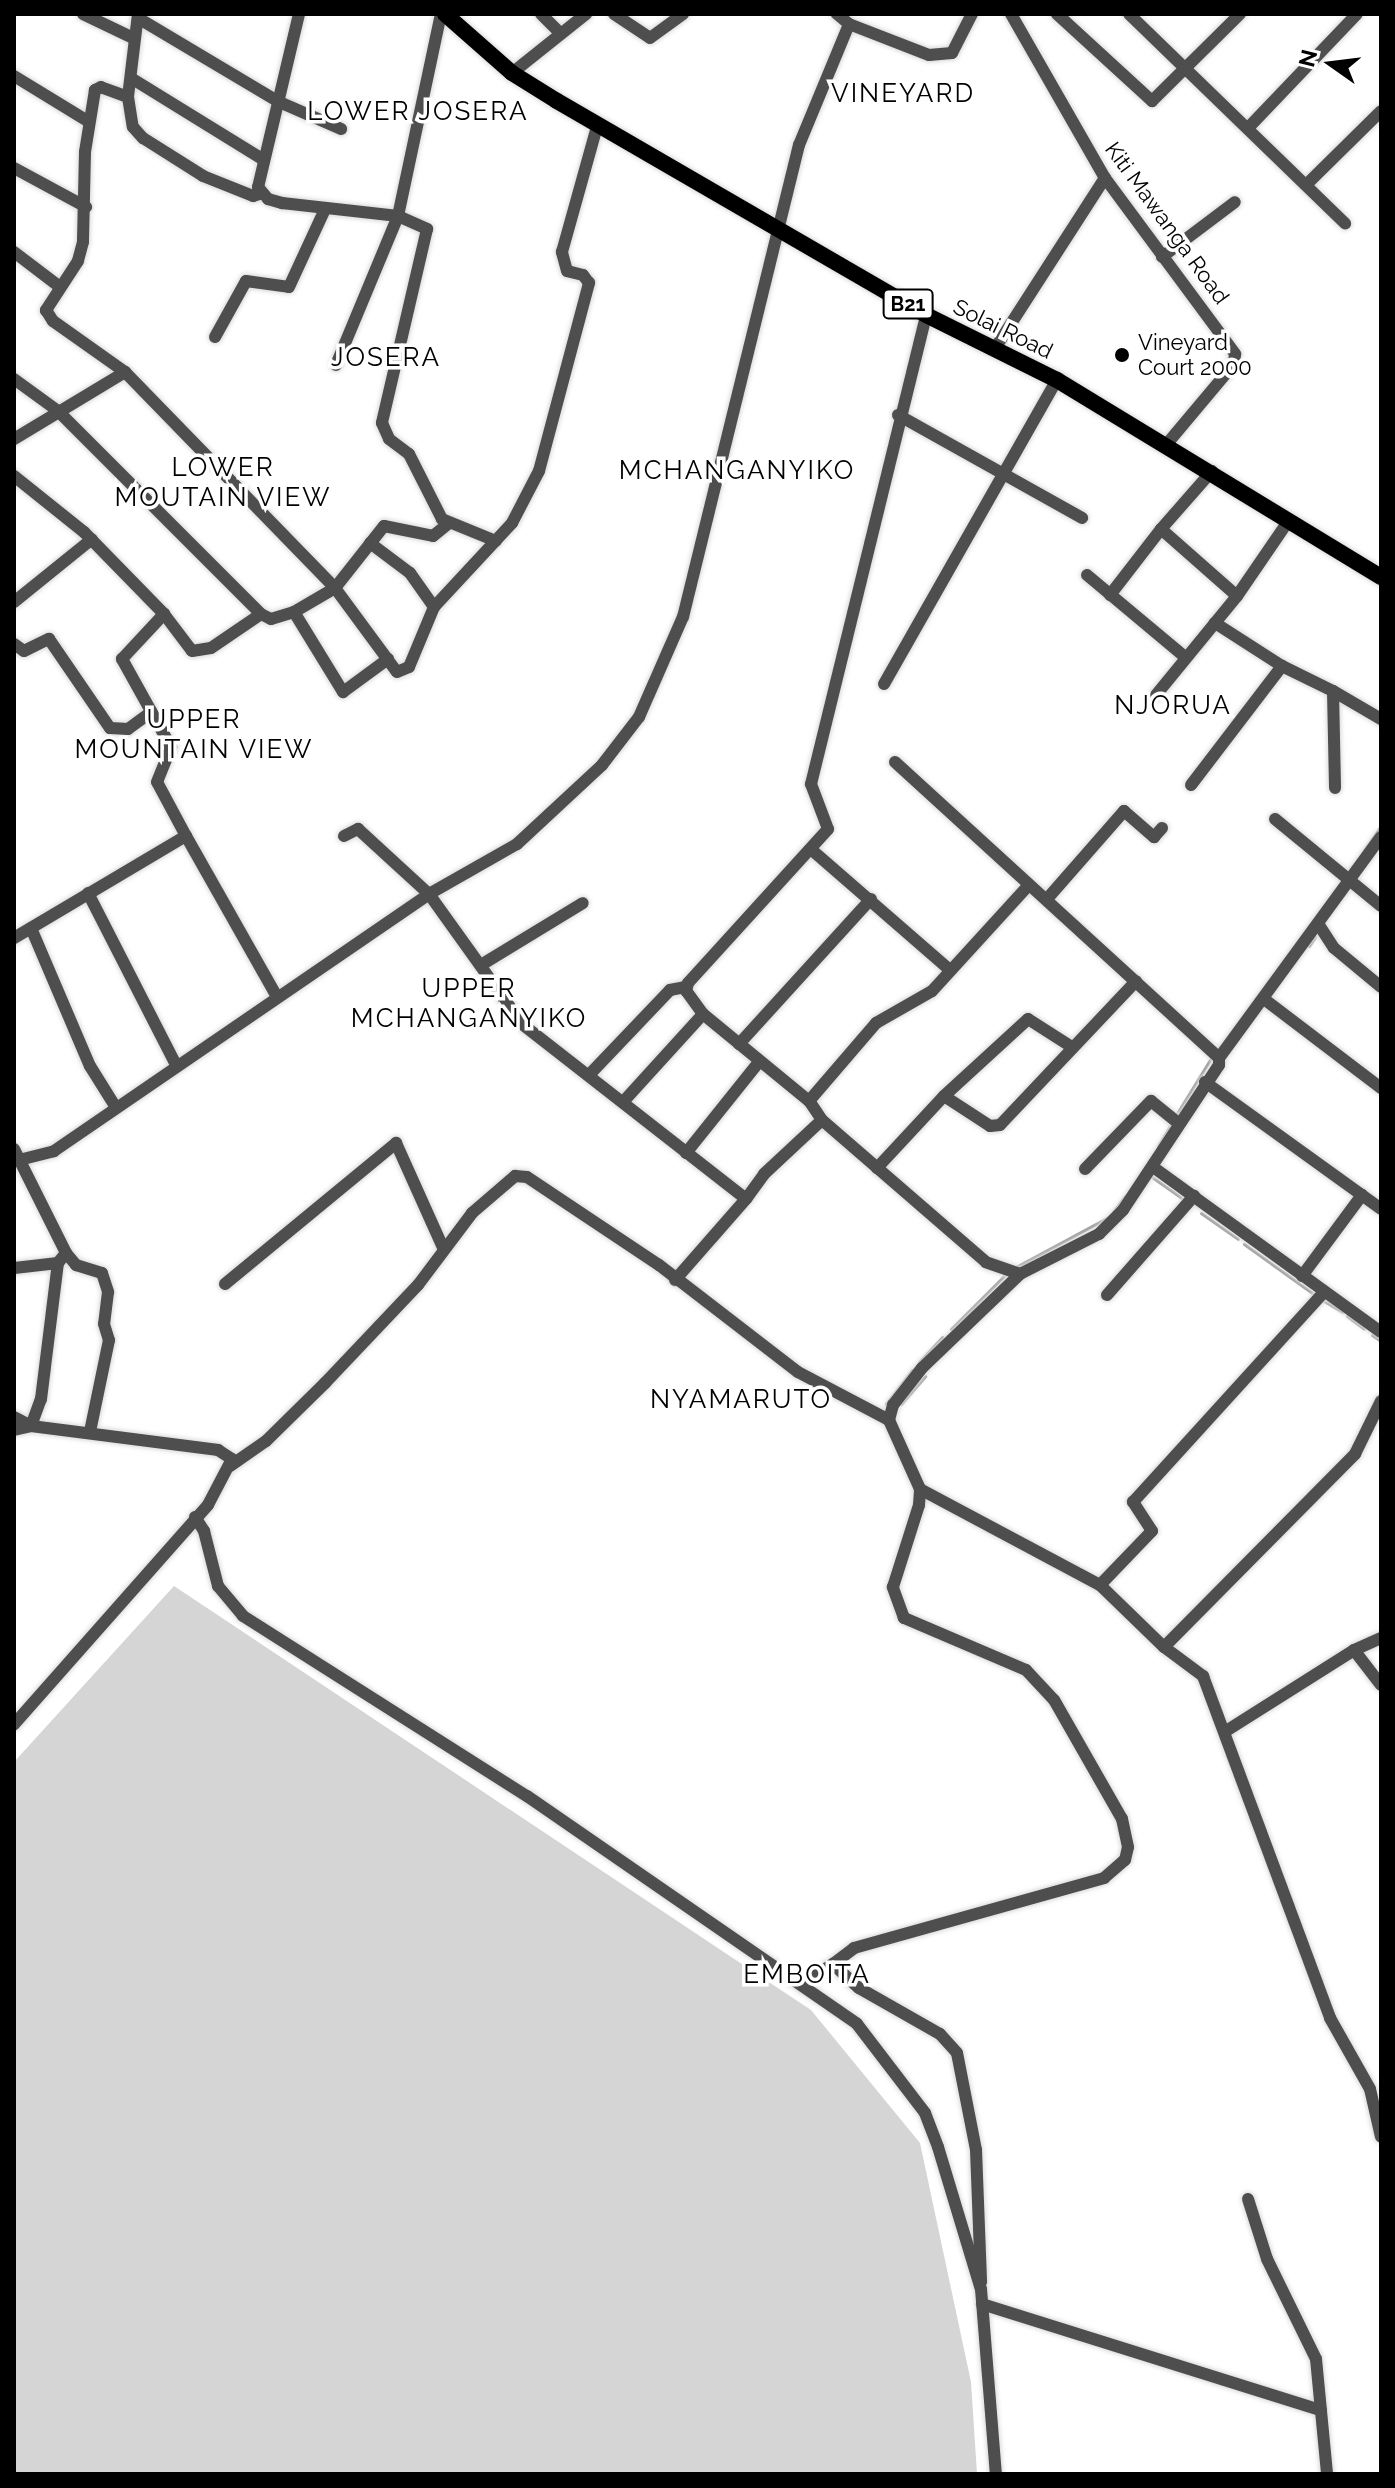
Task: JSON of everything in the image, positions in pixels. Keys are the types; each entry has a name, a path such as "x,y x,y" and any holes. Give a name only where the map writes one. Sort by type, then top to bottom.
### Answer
{"highway":[{"name":"Solai Road","path":"443,14 512,73 926,315 1057,380 1212,471 1287,523 1381,577"}],"street":[{"path":"83,14 133,38"},
{"path":"262,193 264,160 299,14"},
{"path":"336,365 398,216 443,14"},
{"path":"541,14 561,34"},
{"path":"512,73 586,14"},
{"path":"614,14 650,38 683,14"},
{"path":"837,14 849,24 929,55 952,53 972,14"},
{"name":"Kiti Mawanga Road","path":"1011,14 1105,178 1235,354 1234,364 1166,445"},
{"path":"1057,14 1147,100 1157,98 1240,14"},
{"path":"1129,14 1345,223"},
{"path":"1249,127 1357,14"},
{"path":"341,129 277,101 138,16 128,97 133,127 143,138 203,176 253,196 262,193 282,203 398,216 429,233 382,423 389,439 409,454 448,524 496,541"},
{"path":"31,1426 44,1378 62,1258 17,1154 54,1151 115,1106 429,894 517,844 602,765 639,717 683,617 782,231 799,145 849,24"},
{"path":"14,76 89,122"},
{"path":"131,78 264,160"},
{"path":"128,97 98,87 89,122 86,207 78,261 46,310 53,321 125,372 335,588 397,672 409,667 434,607 520,511 539,471 589,283 567,271 562,252 598,123"},
{"path":"1306,185 1381,111"},
{"path":"14,168 86,207"},
{"path":"994,350 1105,178"},
{"path":"1162,257 1235,202"},
{"path":"215,337 246,281 289,287 325,209"},
{"path":"14,252 60,287"},
{"path":"589,1075 670,990 686,987 813,851 829,825 811,784 898,415 926,315"},
{"path":"14,439 125,372"},
{"path":"14,379 58,411 261,614 276,619 335,588 384,526 433,536 448,524"},
{"path":"884,684 1057,380"},
{"path":"898,415 1082,518"},
{"path":"1110,595 1161,529 1212,471"},
{"path":"15,479 92,539 164,614 192,651 211,648 261,614"},
{"path":"1156,695 1237,596 1287,523"},
{"path":"1161,529 1237,596"},
{"path":"14,602 92,539"},
{"path":"370,543 410,573 434,607"},
{"path":"1087,575 1185,657"},
{"path":"294,612 343,692 388,659"},
{"path":"164,614 122,659 171,747 157,782 277,997"},
{"path":"1215,623 1282,666 1381,719"},
{"path":"14,644 24,651 49,639 110,728 128,729 151,712"},
{"path":"1191,785 1282,666"},
{"path":"1333,691 1335,788"},
{"path":"895,762 1219,1058"},
{"path":"1047,899 1124,811 1154,837 1162,828"},
{"path":"1275,819 1381,906"},
{"path":"344,836 358,829 429,894 522,1024 746,1199"},
{"path":"14,938 186,836"},
{"path":"889,1420 893,1405 922,1368 1020,1274 1109,1226 1153,1167 1178,1123 1219,1065 1219,1058 1381,837"},
{"path":"813,851 950,970"},
{"path":"809,1101 876,1023 932,991 1028,886"},
{"path":"88,893 176,1065"},
{"path":"739,1044 871,899"},
{"path":"481,965 583,903"},
{"path":"1319,925 1334,948 1381,987"},
{"path":"31,928 90,1066 115,1106"},
{"path":"944,1096 990,1126 1000,1125 1136,981"},
{"path":"686,987 703,1014 758,1063 809,1101 822,1120 986,1262 1020,1274"},
{"path":"1264,999 1381,1088"},
{"path":"623,1102 703,1014"},
{"path":"877,1168 944,1096 1028,1019 1072,1047"},
{"path":"686,1153 758,1063"},
{"path":"1205,1082 1381,1209"},
{"path":"1085,1169 1151,1101 1178,1123"},
{"path":"675,1280 764,1174 822,1120"},
{"path":"225,1284 396,1143 444,1250"},
{"path":"1153,1167 1381,1332"},
{"path":"230,1466 266,1441 325,1383 501,1184 515,1176 527,1177 675,1280 798,1372 889,1420 920,1489 1100,1585 1164,1647 1203,1676 1226,1731 1330,2018 1370,2089 1381,2137"},
{"path":"1302,1276 1362,1195"},
{"path":"1107,1295 1194,1196"},
{"path":"14,1268 62,1258 102,1273 108,1292 104,1324 109,1340 90,1432"},
{"path":"1100,1585 1152,1531 1133,1502 1324,1292"},
{"path":"1164,1647 1355,1454 1381,1401"},
{"path":"14,1417 31,1426"},
{"path":"14,1430 31,1426 90,1432 218,1450 231,1455 222,1486 14,1724"},
{"path":"803,1984 854,1948 1104,1878 1125,1860 1128,1847 1122,1819 1054,1700 1026,1670 904,1618 893,1587 920,1489"},
{"path":"195,1517 204,1531 218,1586 243,1616 527,1796 857,2024 925,2113 981,2289"},
{"path":"1226,1731 1354,1650 1381,1638"},
{"path":"1354,1650 1381,1685"},
{"path":"833,1964 859,1988 940,2034 957,2053 976,2150 983,2228 981,2289 996,2474"},
{"path":"1248,2199 1267,2259 1316,2359 1327,2474"},
{"path":"982,2304 1321,2410"}],"shaded area":[{"path":"174,1586 811,2010 920,2143 971,2382 977,2474 14,2474 14,1762"}],"waterway":[{"path":"1364,850 1381,826"},
{"path":"1309,946 1315,937"},
{"path":"1176,1115 1211,1058"},
{"path":"1158,1146 1171,1124"},
{"path":"1152,1177 1186,1201"},
{"path":"1113,1212 1125,1196"},
{"path":"1201,1213 1238,1239"},
{"path":"1016,1267 1107,1218"},
{"path":"1244,1244 1315,1295"},
{"path":"951,1329 1004,1276"},
{"path":"1324,1301 1342,1312"},
{"path":"1347,1316 1364,1329"},
{"path":"1372,1335 1381,1341"},
{"path":"919,1362 942,1337"},
{"path":"886,1404 912,1370"},
{"path":"901,1404 925,1376"}],"place":[{"name":"Vineyard Court 2000","path":"1122,355"}],"district":[{"name":"VINEYARD","path":"903,94"},
{"name":"LOWER JOSERA","path":"418,112"},
{"name":"JOSERA","path":"386,358"},
{"name":"MCHANGANYIKO","path":"737,471"},
{"name":"LOWER MOUTAIN VIEW","path":"223,483"},
{"name":"NJORUA","path":"1173,706"},
{"name":"UPPER MOUNTAIN VIEW","path":"194,735"},
{"name":"UPPER MCHANGANYIKO","path":"469,1004"},
{"name":"NYAMARUTO","path":"741,1400"},
{"name":"EMBOITA","path":"807,1975"}]}
